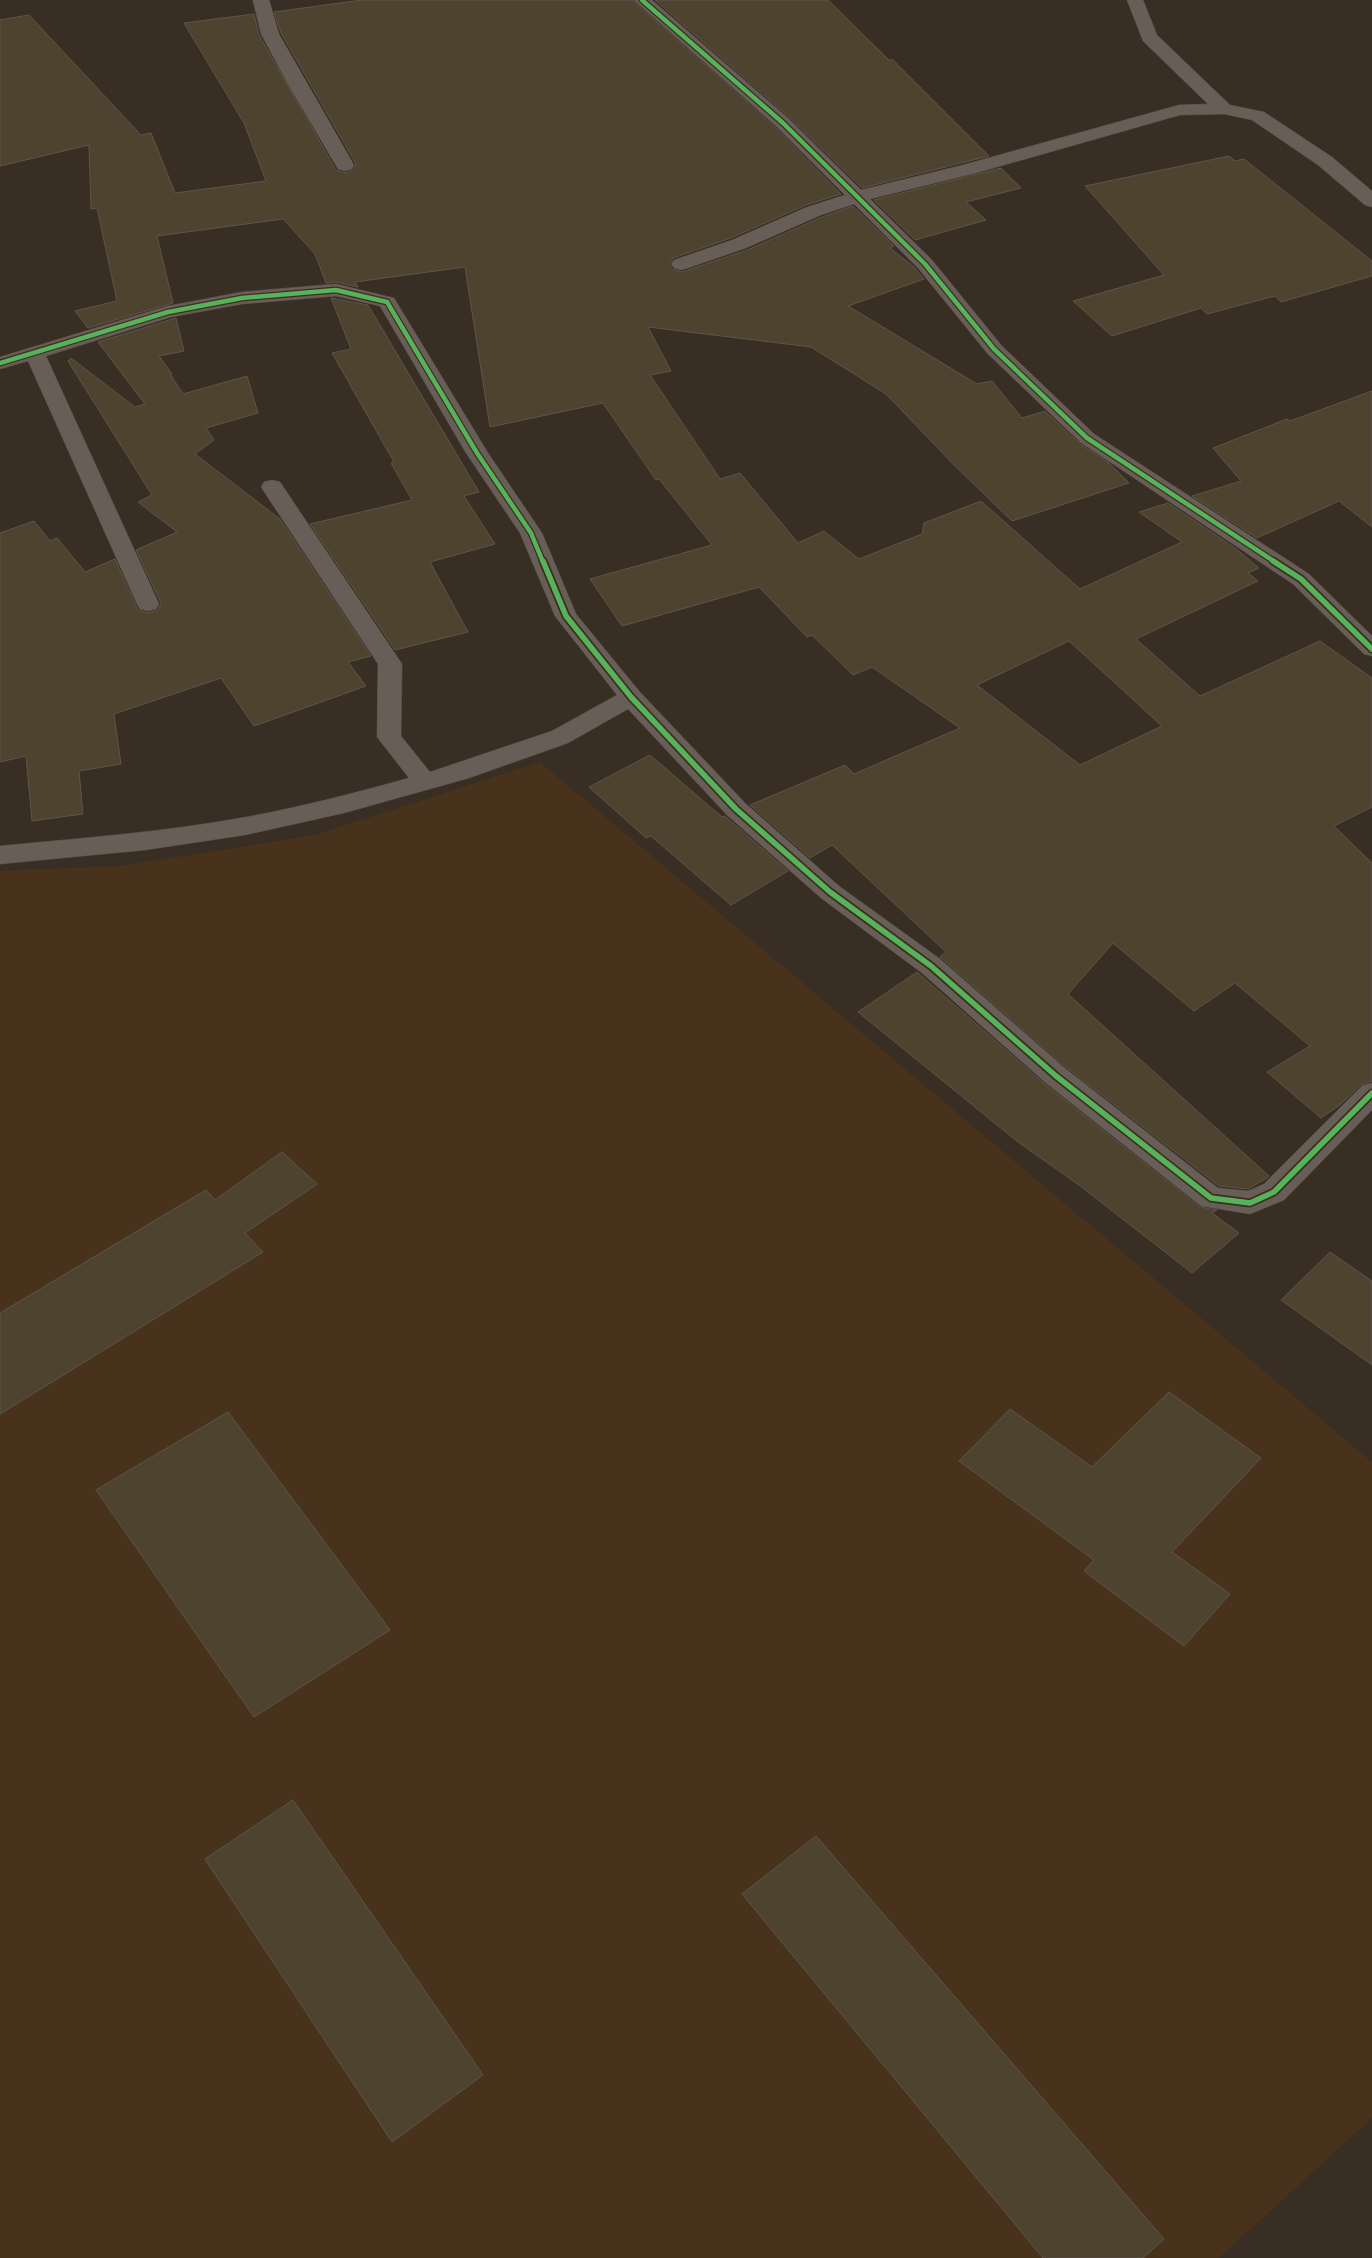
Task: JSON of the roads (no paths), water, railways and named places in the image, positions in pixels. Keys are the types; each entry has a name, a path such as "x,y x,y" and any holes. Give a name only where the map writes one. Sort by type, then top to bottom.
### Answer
{"street":[{"path":"261,0 270,34 298,86 345,165"},
{"path":"642,0 782,123 925,264 994,349 1087,438 1301,579 1372,649"},
{"path":"1135,0 1148,37 1224,108"},
{"path":"682,264 739,244 814,211 856,196 969,169 1179,110 1224,108 1258,116 1325,161 1372,201"},
{"path":"0,363 168,312 242,298 336,290 387,302 478,453 531,533 566,616 631,698 736,809 830,892 931,966 1056,1076 1211,1198 1250,1203 1274,1192 1372,1092"},
{"path":"34,352 148,604"},
{"path":"272,487 390,664 389,737 425,782"},
{"path":"0,855 145,841 245,826 344,805 460,772 560,736 631,698"}]}
